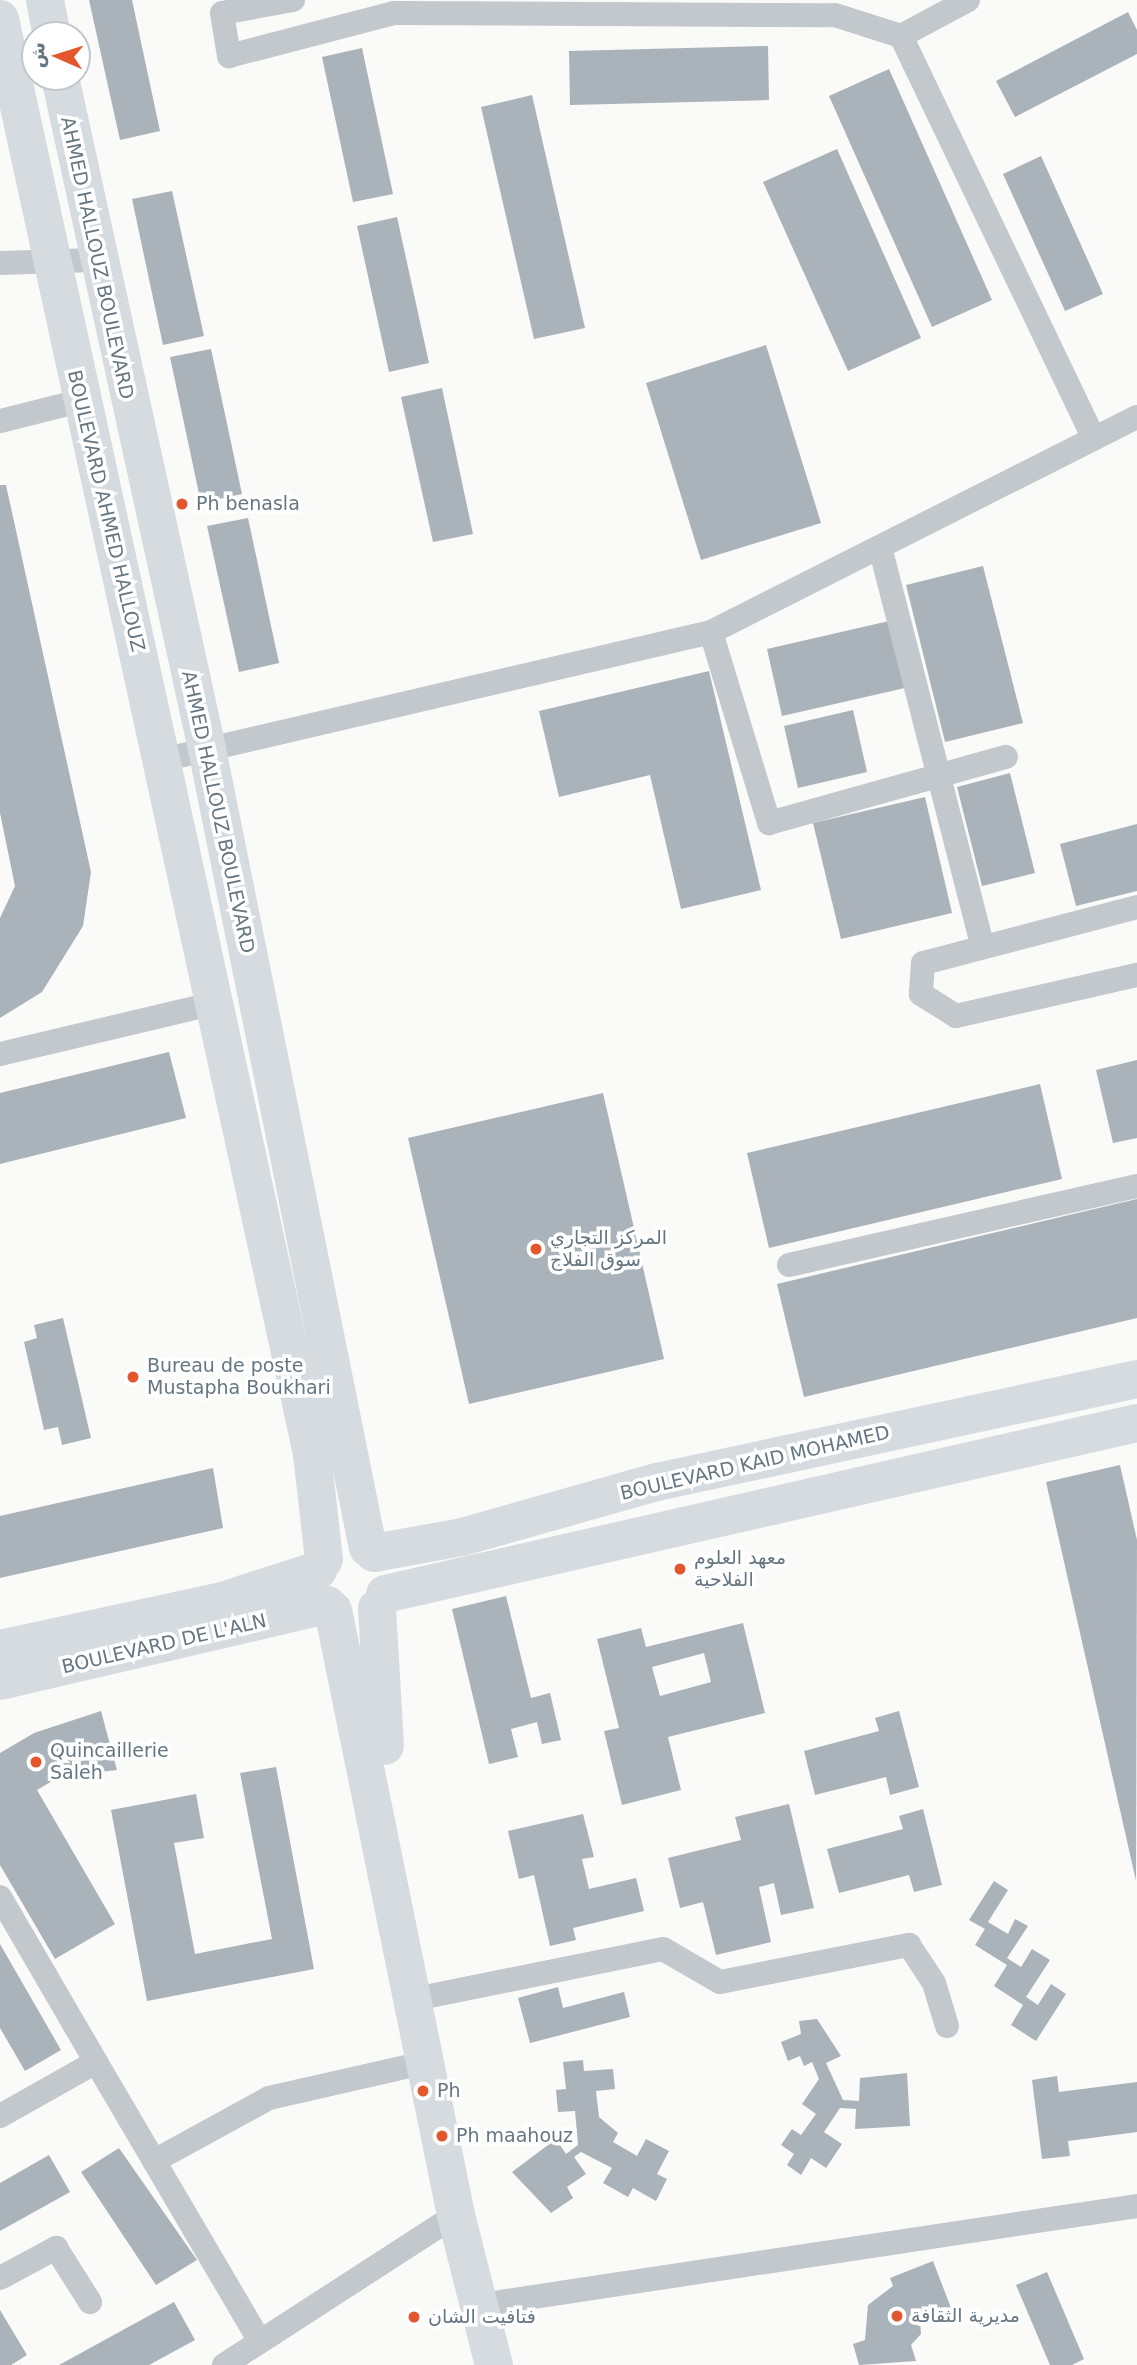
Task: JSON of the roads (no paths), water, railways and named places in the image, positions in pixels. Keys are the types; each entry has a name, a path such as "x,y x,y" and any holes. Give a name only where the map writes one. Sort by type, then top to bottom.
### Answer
{"main road":[{"path":"45,0 49,21"},
{"name":"BOULEVARD AHMED HALLOUZ","path":"0,19 49,264 216,1003"},
{"name":"AHMED HALLOUZ BOULEVARD","path":"63,91 95,260 207,748 371,1550"},
{"path":"216,1003 312,1454 325,1586 346,1657 394,1887 456,2215 494,2365"},
{"name":"BOULEVARD KAID MOHAMED","path":"371,1550 462,1537 657,1482 1137,1380"},
{"path":"325,1586 350,1618 381,1601 1135,1432"},
{"path":"325,1586 339,1547 371,1550 388,1576 381,1601 394,1887"},
{"name":"BOULEVARD DE L'ALN","path":"0,1681 259,1623 325,1586"},
{"name":"BOULEVARD DE L'ALN","path":"0,1649 222,1601 325,1586"},
{"path":"259,1623 306,1632 346,1657"}],"street":[{"path":"293,0 222,13 229,56 386,7 835,15 901,36 968,0"},
{"path":"901,36 1094,439"},
{"path":"0,264 95,260"},
{"path":"0,421 80,401"},
{"path":"162,760 711,632 1137,417"},
{"path":"880,547 936,774 982,944"},
{"path":"711,632 769,823 936,774 1006,757"},
{"path":"1136,978 956,1016 921,994 923,963 982,944 1137,908"},
{"path":"0,1054 216,1003"},
{"path":"789,1265 1137,1186"},
{"path":"0,1897 260,2342"},
{"path":"415,1999 663,1949 720,1982 909,1945 934,1983 947,2026"},
{"path":"0,2116 96,2062"},
{"path":"154,2161 270,2098 427,2062"},
{"path":"480,2305 1137,2206"},
{"path":"224,2365 456,2215"},
{"path":"0,2278 56,2248 90,2302"}],"place":[{"name":"Ph benasla","path":"182,504"},
{"name":"المركز التجاري سوق الفلاح","path":"536,1249"},
{"name":"Bureau de poste Mustapha Boukhari","path":"133,1377"},
{"name":"معهد العلوم الفلاحية","path":"680,1569"},
{"name":"Quincaillerie Saleh","path":"36,1762"},
{"name":"Ph","path":"423,2091"},
{"name":"Ph maahouz","path":"442,2136"},
{"name":"مديرية الثقافة","path":"897,2316"},
{"name":"فتافيت الشان","path":"414,2317"}]}
